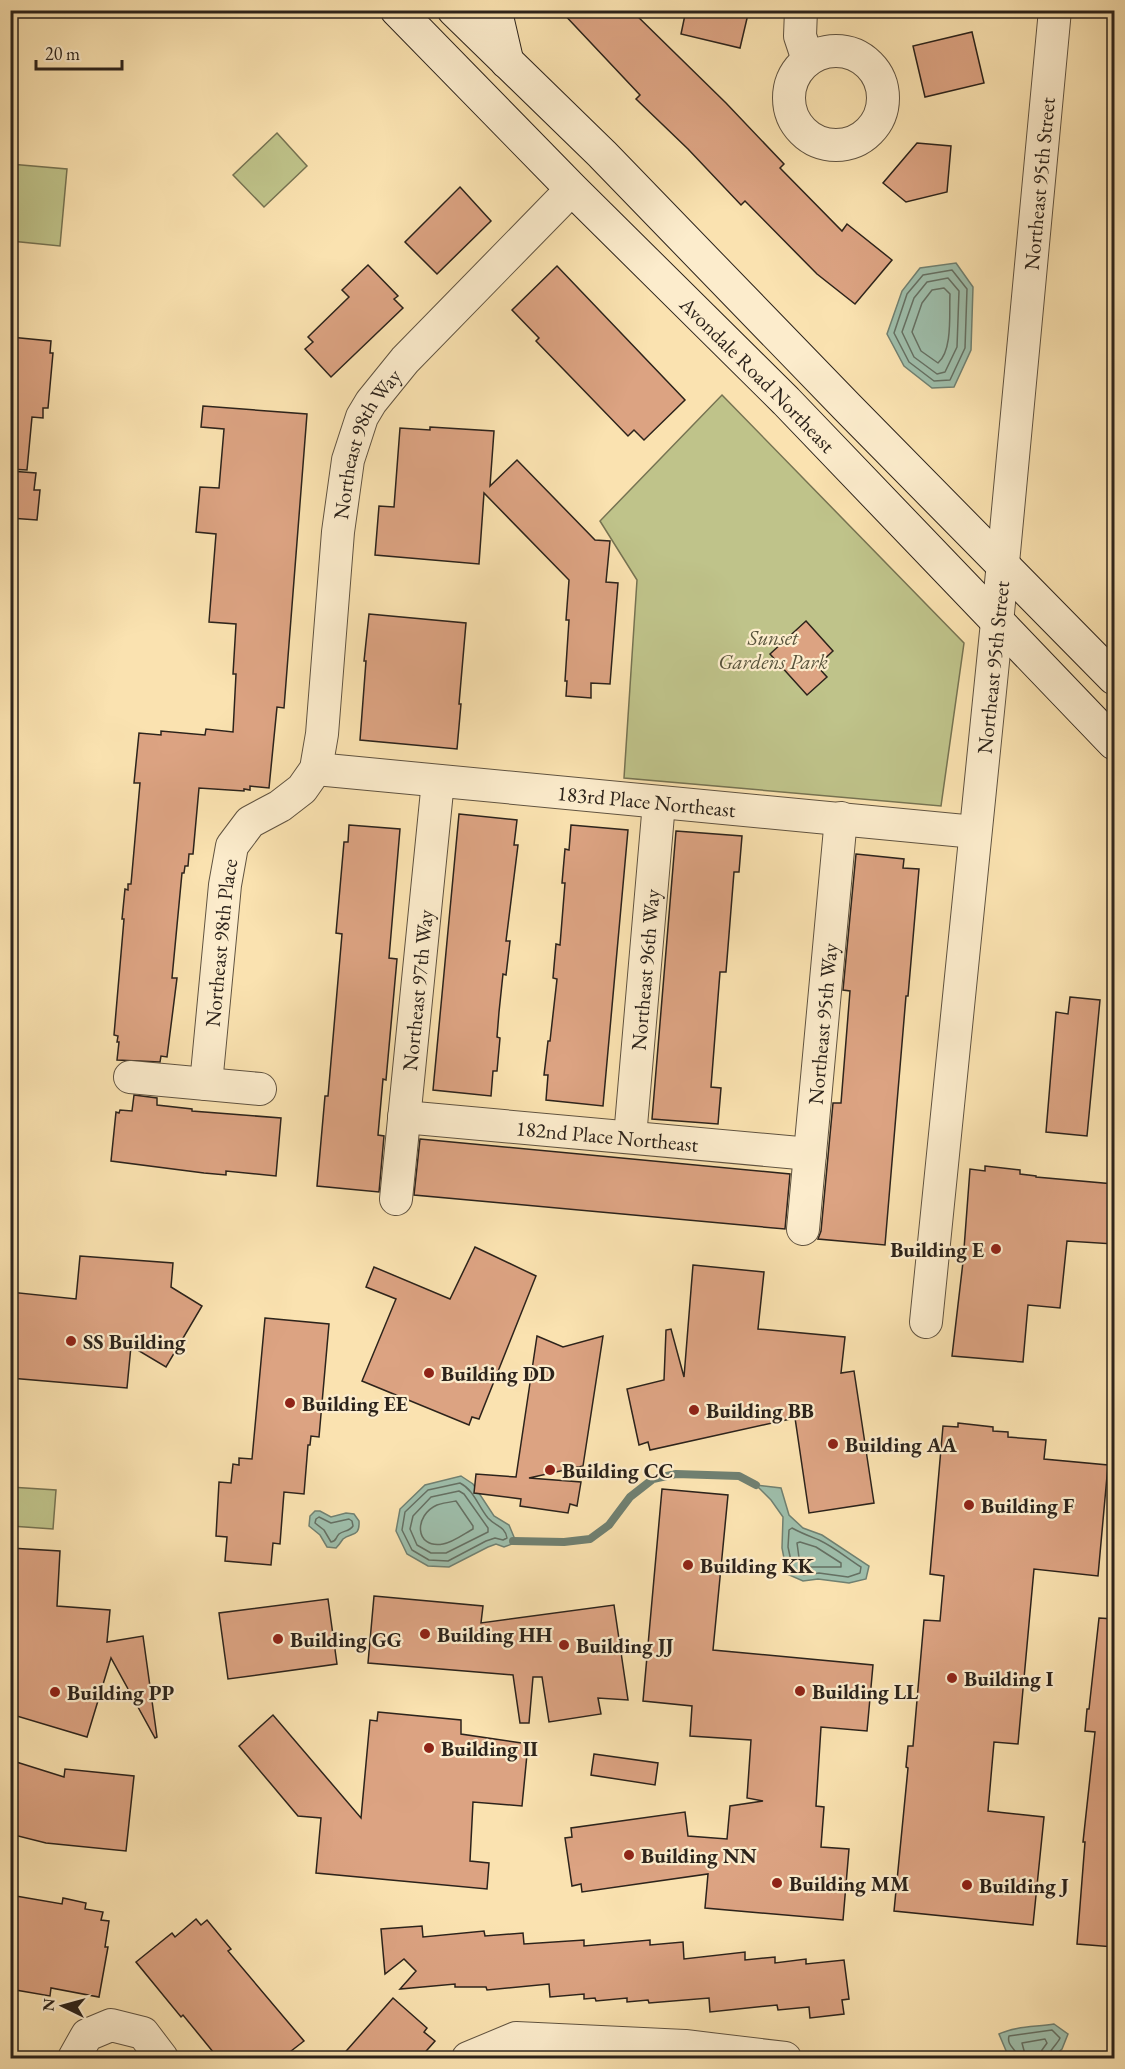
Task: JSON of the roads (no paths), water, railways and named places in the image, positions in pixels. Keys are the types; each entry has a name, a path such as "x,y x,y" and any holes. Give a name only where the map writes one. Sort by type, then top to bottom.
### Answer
{"main road":[{"name":"Avondale Road Northeast","path":"397,10 572,189 770,386 1114,743"},
{"name":"Avondale Road Northeast","path":"454,10 602,154 1114,678"},
{"path":"495,10 507,62"},
{"path":"572,189 581,183 591,184 639,220 671,226"}],"street":[{"path":"801,10 800,36 808,60"},
{"name":"Northeast 95th Street","path":"926,1322 1003,563 1055,10"},
{"name":"Northeast 98th Way","path":"316,769 322,734 338,532 348,460 362,417 371,402 405,360 572,189"},
{"name":"183rd Place Northeast","path":"316,769 975,832"},
{"name":"Northeast 98th Place","path":"206,1084 225,885 232,846 250,822 280,806 302,789 316,769"},
{"name":"Northeast 97th Way","path":"396,1199 438,781"},
{"name":"Northeast 96th Way","path":"630,1137 659,802"},
{"name":"Northeast 95th Way","path":"803,1229 841,818"},
{"path":"130,1077 260,1089"},
{"name":"182nd Place Northeast","path":"405,1117 810,1154"},
{"path":"74,2058 87,2035 111,2025 143,2032 162,2058"},
{"path":"468,2058 516,2038 685,2046 785,2058"}],"water":[{"path":"956,263 973,287 971,350 954,387 932,388 904,366 887,334 902,291 920,268"},
{"path":"461,1476 473,1484 494,1516 509,1525 514,1537 512,1544 504,1547 496,1544 449,1567 428,1566 407,1554 396,1531 400,1509 425,1485"},
{"path":"756,1485 781,1488 789,1515 803,1528 822,1535 869,1566 866,1579 849,1583 818,1579 803,1581 787,1574 782,1548 783,1517"},
{"path":"315,1511 331,1517 346,1513 354,1514 359,1521 358,1530 343,1539 336,1548 327,1547 320,1535 309,1526 310,1516"},
{"path":"1054,2024 1068,2034 1062,2049 1052,2058 1016,2058 1007,2053 999,2034 1019,2028"}],"waterway":[{"path":"513,1541 564,1542 590,1539 609,1525 630,1497 653,1479 676,1474 739,1476 756,1485"}],"place":[{"name":"Building E","path":"996,1249"},
{"name":"SS Building","path":"71,1341"},
{"name":"Building DD","path":"429,1373"},
{"name":"Building EE","path":"290,1403"},
{"name":"Building BB","path":"694,1410"},
{"name":"Building AA","path":"833,1444"},
{"name":"Building CC","path":"550,1470"},
{"name":"Building F","path":"969,1505"},
{"name":"Building KK","path":"688,1565"},
{"name":"Building HH","path":"425,1634"},
{"name":"Building GG","path":"278,1639"},
{"name":"Building JJ","path":"564,1645"},
{"name":"Building I","path":"952,1678"},
{"name":"Building LL","path":"800,1691"},
{"name":"Building PP","path":"55,1692"},
{"name":"Building II","path":"429,1748"},
{"name":"Building NN","path":"629,1855"},
{"name":"Building MM","path":"777,1883"},
{"name":"Building J","path":"967,1885"}],"park label":[{"name":"Sunset Gardens Park","path":"773,649"}]}
